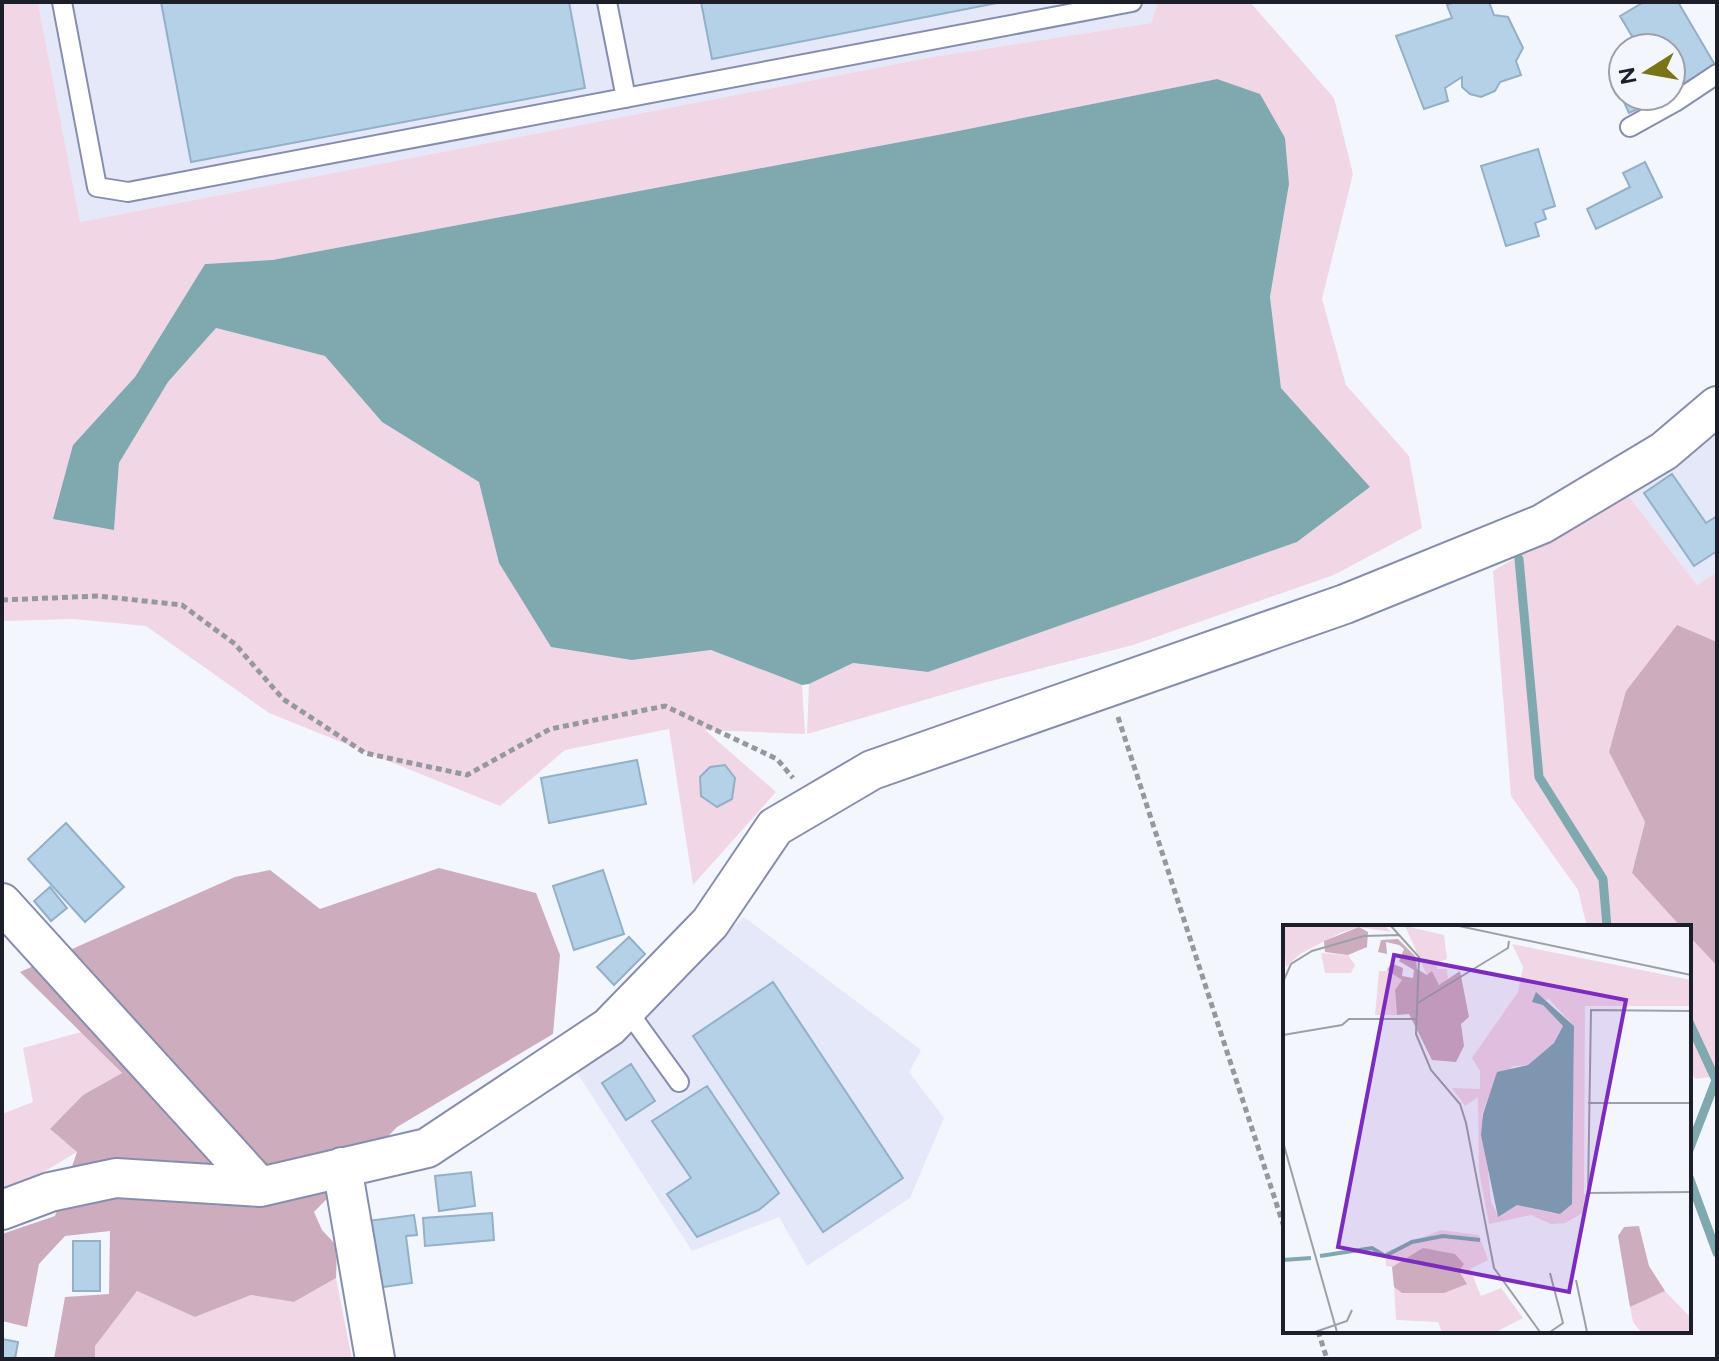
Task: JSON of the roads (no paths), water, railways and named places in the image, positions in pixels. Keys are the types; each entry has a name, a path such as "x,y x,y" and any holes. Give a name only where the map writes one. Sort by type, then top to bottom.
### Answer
{"street":[{"path":"2,1210 50,1192 116,1178 260,1187 427,1148 609,1027 710,923 775,827 872,770 1345,604 1542,524 1664,451 1717,406"},
{"path":"2,903 260,1187"},
{"path":"342,1167 375,1359"}],"lane":[{"path":"62,2 97,187 128,192 1132,2"},
{"path":"607,2 626,98"},
{"path":"1630,127 1717,74"},
{"path":"627,1010 679,1082"}],"waterway":[{"path":"1519,559 1539,777 1603,879 1607,925"},
{"path":"1691,1026 1716,1080 1691,1145"},
{"path":"1691,1182 1717,1253"}]}
